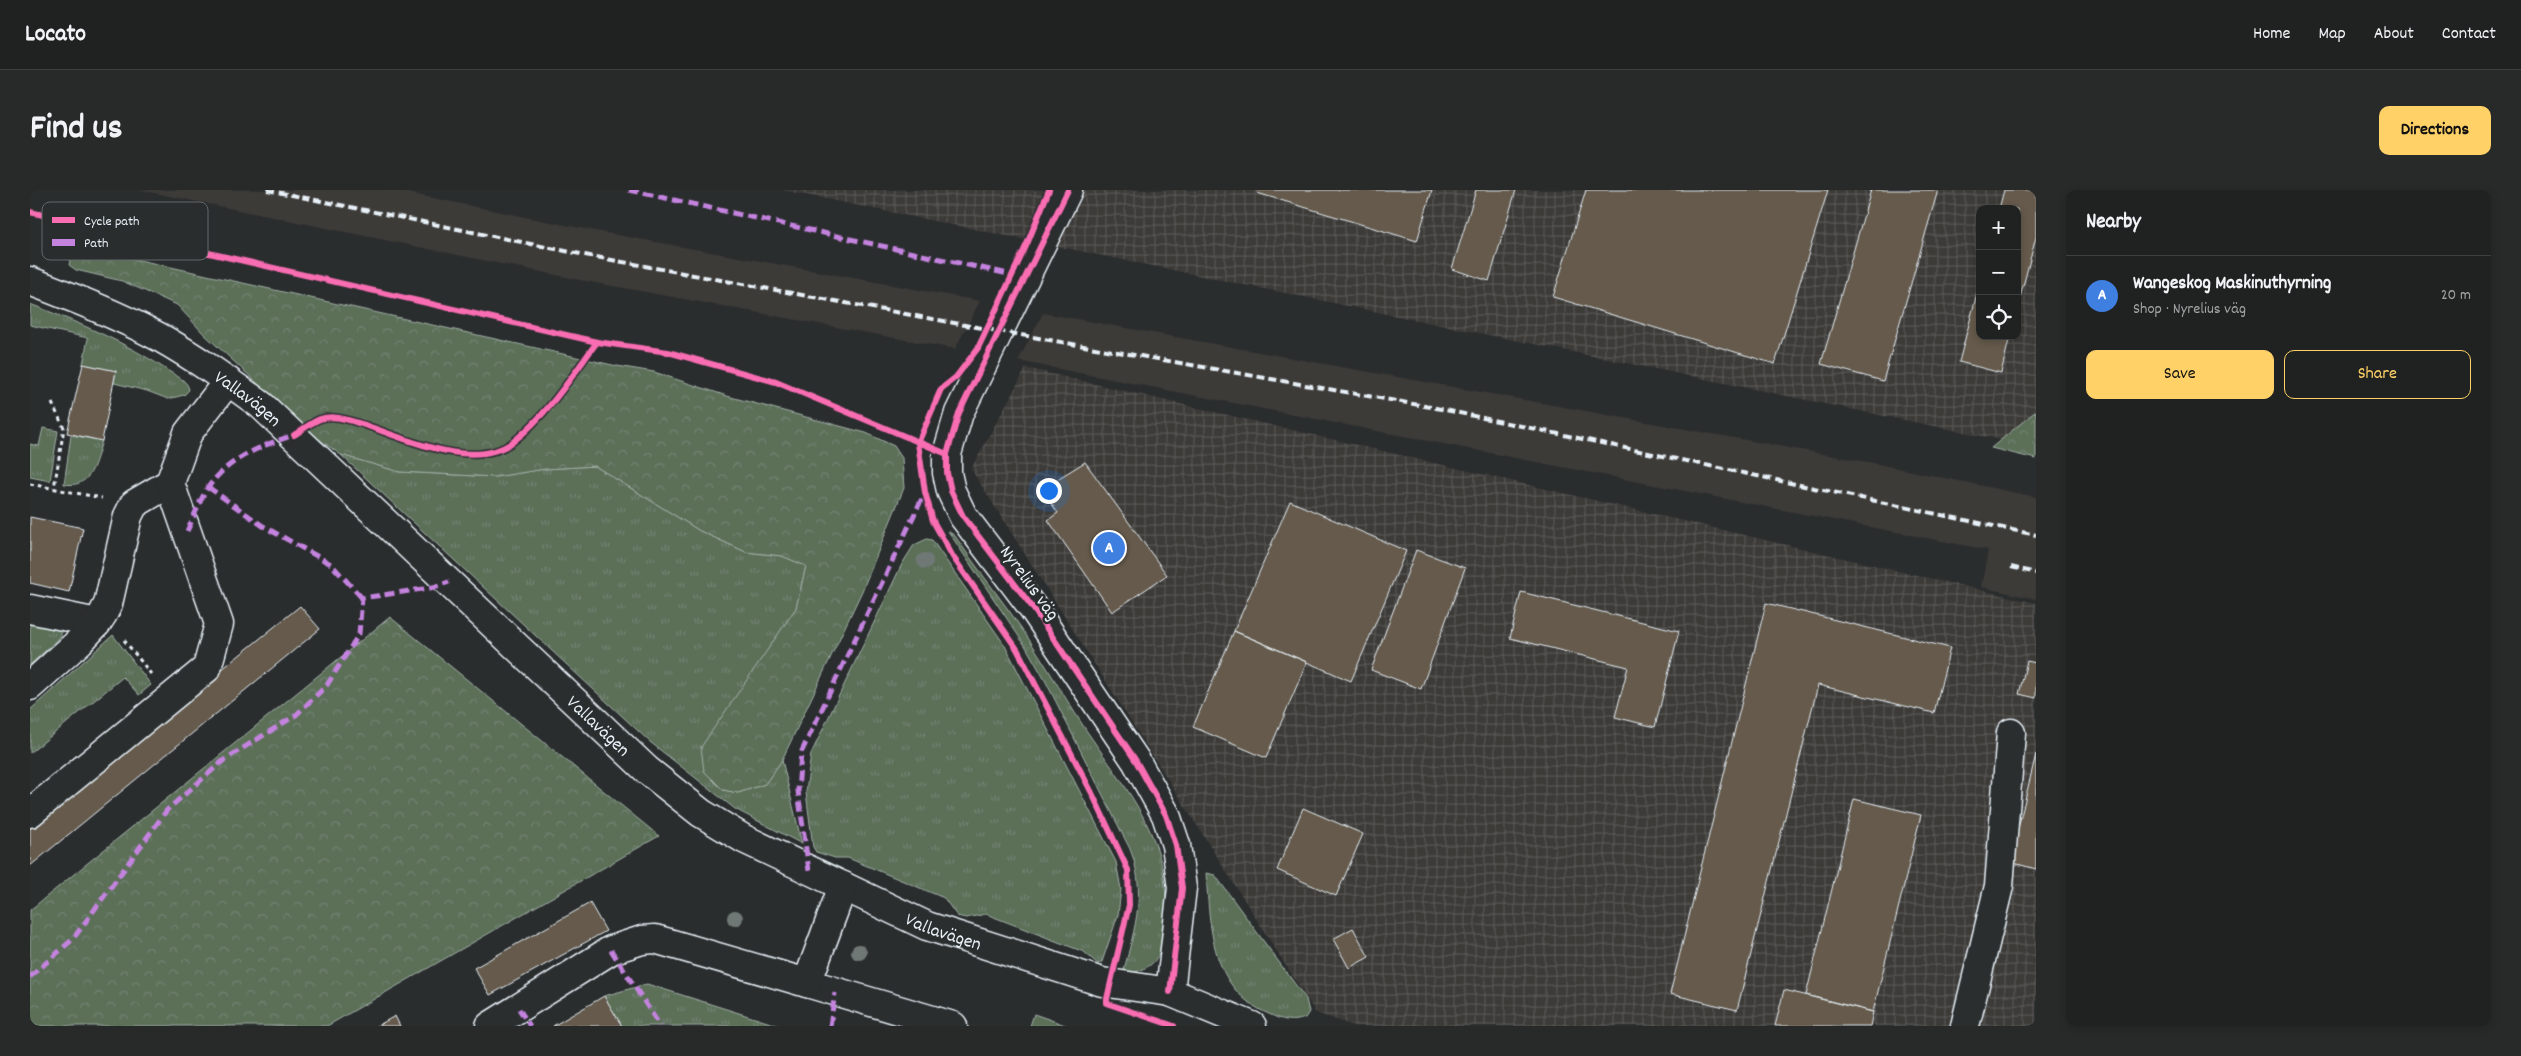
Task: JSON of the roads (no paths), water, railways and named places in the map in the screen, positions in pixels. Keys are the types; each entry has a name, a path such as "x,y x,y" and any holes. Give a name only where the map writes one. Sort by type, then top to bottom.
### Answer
{"street":[{"name":"Nyrelius väg","path":"1068,190 960,413 947,454 947,473 951,491 963,516 1033,608 1136,761 1166,815 1176,845 1182,888 1170,992"},
{"name":"Vallavägen","path":"30,281 88,303 159,337 261,405 647,770 700,813 744,839 936,929 1102,982 1170,992 1252,1026"},
{"path":"30,813 207,668 219,624 170,483 188,432 228,382"},
{"path":"30,686 98,623 108,604 128,516 134,504 170,483"},
{"path":"30,610 98,623"},
{"path":"1964,1026 1999,886 2011,733"},
{"path":"807,983 843,886"},
{"path":"490,1026 610,950 642,940 655,939 807,983 915,1021 953,1026"}],"railway":[{"path":"267,190 585,255 987,329 1436,408 2036,535"},
{"path":"2011,567 2036,573"}],"place":[{"name":"Wangeskog Maskinuthyrning","path":"1109,548"}]}
